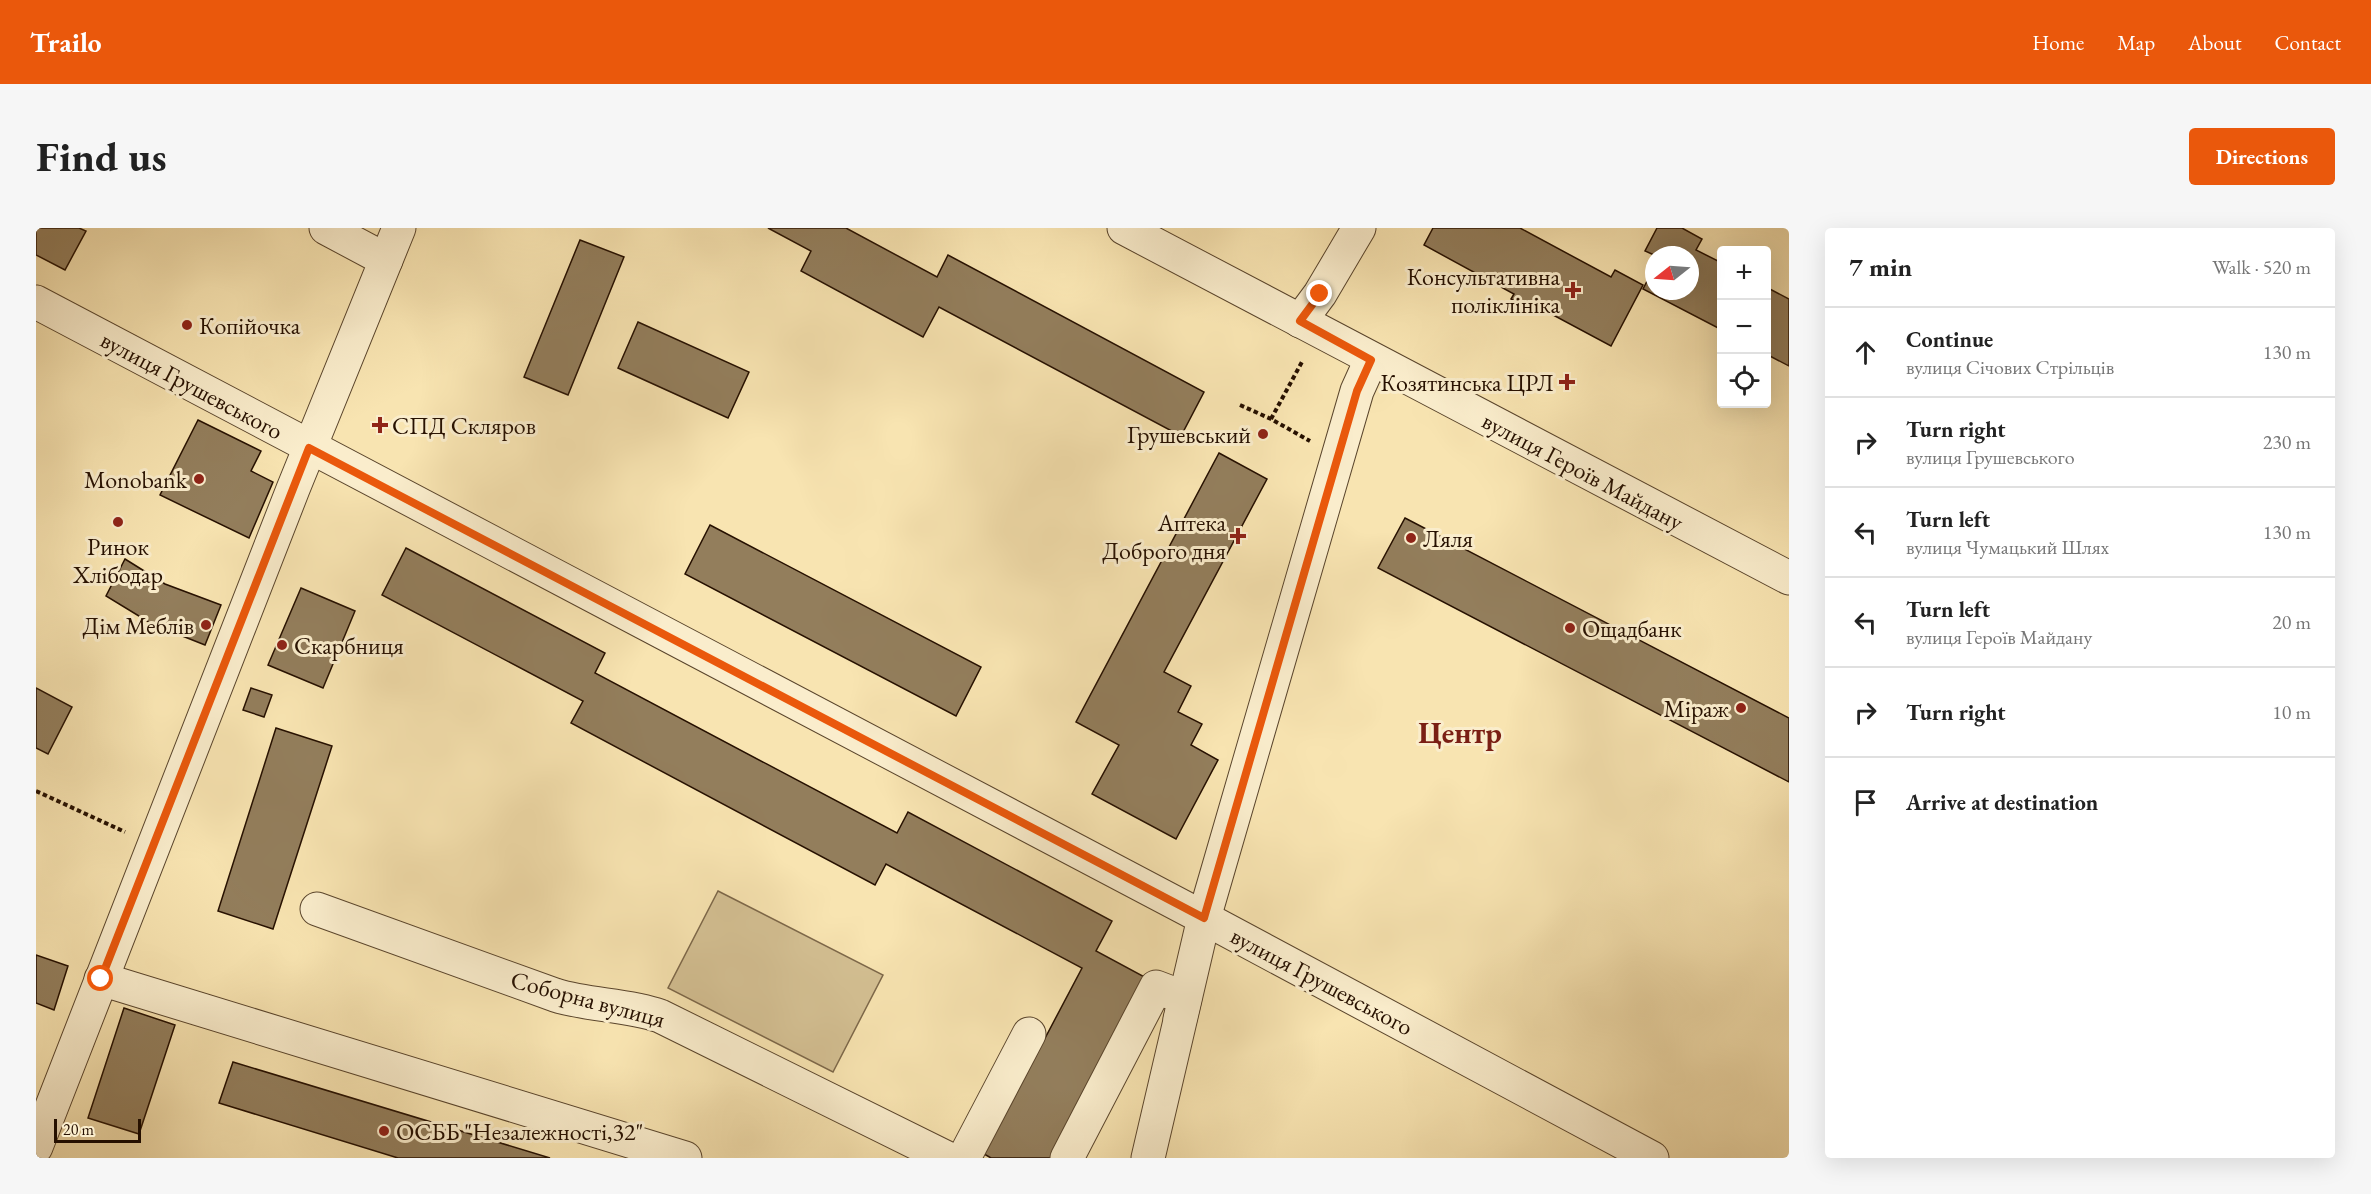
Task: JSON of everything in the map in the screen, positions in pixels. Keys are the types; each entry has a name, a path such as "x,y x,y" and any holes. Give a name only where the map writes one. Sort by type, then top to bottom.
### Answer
{"street":[{"path":"326,228 386,260"},
{"path":"36,1147 309,448 399,228"},
{"name":"вулиця Героїв Майдану","path":"1124,228 1789,578"},
{"path":"1300,321 1320,294 1359,228"},
{"name":"вулиця Грушевського","path":"36,302 1204,918 1652,1158"},
{"path":"1149,1158 1204,918 1357,391 1371,360"},
{"name":"Соборна вулиця","path":"317,909 570,1000 644,1010 660,1016 947,1158"},
{"path":"101,979 685,1158"},
{"path":"1067,1158 1156,987 1185,998"},
{"path":"964,1158 1029,1034"}],"path":[{"path":"1271,419 1303,360"},
{"path":"1240,405 1271,419 1311,442"},
{"path":"36,791 153,845"}],"shaded area":[{"path":"718,891 883,975 833,1072 668,988"}],"building":[{"path":"36,228 79,228 86,231 65,270 36,255"},
{"path":"768,228 846,228 937,277 948,255 1204,392 1181,436 939,307 923,337 801,271 811,251"},
{"name":"Консультативна поліклініка","path":"1433,228 1520,228 1611,277 1615,270 1643,285 1611,346 1542,309 1539,314 1511,299 1514,294 1424,245"},
{"path":"1657,228 1682,228 1702,239 1698,246 1648,246"},
{"path":"580,240 624,257 568,395 524,377"},
{"path":"1699,252 1717,260 1717,327 1664,300 1699,300"},
{"path":"1771,290 1789,299 1789,366 1771,357"},
{"path":"638,322 749,372 728,418 618,368"},
{"path":"198,420 261,451 251,471 273,482 249,538 160,495"},
{"path":"1219,453 1267,479 1164,672 1191,686 1178,712 1202,724 1191,745 1218,760 1176,839 1092,794 1119,745 1076,722"},
{"path":"1405,518 1789,718 1789,782 1378,568"},
{"path":"710,525 981,667 956,716 685,574"},
{"path":"406,548 605,653 595,673 897,833 908,812 1112,921 1096,951 1152,981 1059,1158 991,1158 984,1154 1082,968 886,864 875,885 571,723 583,701 382,595"},
{"path":"125,559 165,584 221,605 205,645 152,624 106,596"},
{"path":"301,588 355,611 323,688 268,665"},
{"path":"36,688 72,707 48,754 36,748"},
{"path":"251,688 272,695 264,717 243,710"},
{"path":"276,728 332,746 273,929 218,911"},
{"path":"36,955 68,966 54,1010 36,1003"},
{"path":"124,1008 175,1025 139,1134 88,1118"},
{"name":"ОСББ \"Незалежності,32\"","path":"233,1062 550,1158 398,1158 219,1103"}],"place":[{"name":"Консультативна поліклініка","path":"1573,290"},
{"name":"Копійочка","path":"187,325"},
{"name":"Козятинська ЦРЛ","path":"1567,382"},
{"name":"СПД Скляров","path":"380,425"},
{"name":"Грушевський","path":"1263,434"},
{"name":"Monobank","path":"199,479"},
{"name":"Ринок Хлібодар","path":"118,522"},
{"name":"Аптека Доброго дня","path":"1238,536"},
{"name":"Ляля","path":"1411,538"},
{"name":"Дім Меблів","path":"206,625"},
{"name":"Ощадбанк","path":"1570,628"},
{"name":"Скарбниця","path":"282,645"},
{"name":"Міраж","path":"1741,708"},
{"name":"ОСББ \"Незалежності,32\"","path":"384,1131"}],"district":[{"name":"Центр","path":"1460,732"}],"route":[{"path":"101,979 309,448 1204,918 1357,391 1371,360 1300,321 1320,294"}]}
